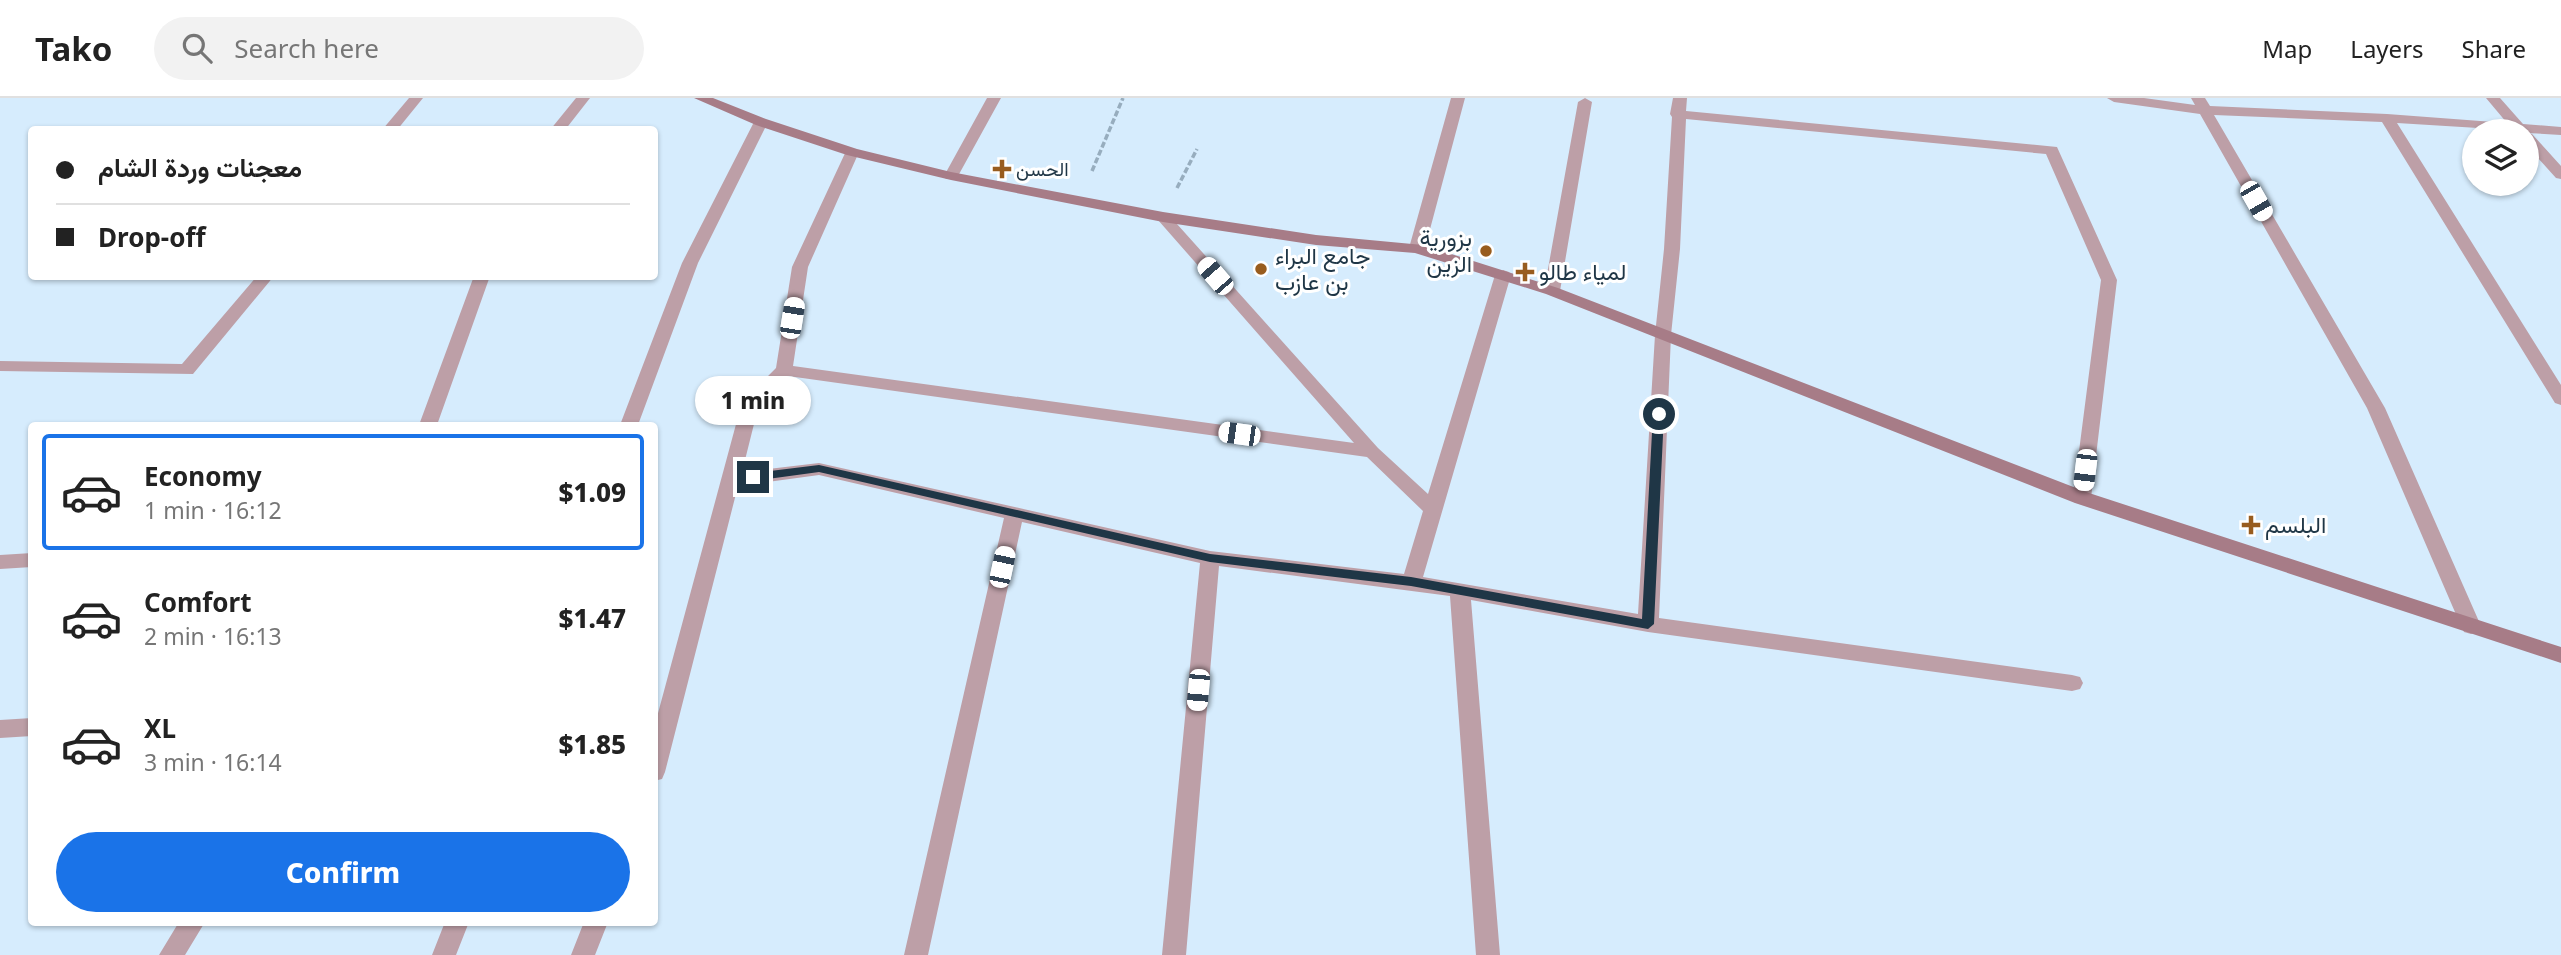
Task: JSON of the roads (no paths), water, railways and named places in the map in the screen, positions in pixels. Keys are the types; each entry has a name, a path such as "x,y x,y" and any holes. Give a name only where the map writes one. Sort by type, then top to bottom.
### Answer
{"main road":[{"path":"701,98 761,122 852,152 951,176 1163,217 1315,240 1417,248 1552,291 2082,498 2561,655"}],"street":[{"path":"392,126 415,98"},
{"path":"560,126 583,98"},
{"path":"951,176 995,98"},
{"path":"1417,248 1458,98"},
{"path":"2114,98 2462,126"},
{"path":"2493,98 2511,119"},
{"path":"1552,291 1585,102"},
{"path":"2200,104 2376,408 2470,626"},
{"path":"1648,624 1662,335 1672,249 1679,106 2052,150 2109,280 2082,498"},
{"path":"2387,118 2561,399"},
{"path":"630,422 690,263 761,122"},
{"path":"2539,132 2561,131"},
{"path":"2539,151 2561,175"},
{"path":"658,757 751,402 784,370 800,267 852,152"},
{"path":"1163,217 1373,453 1434,510"},
{"path":"1411,582 1503,275"},
{"path":"0,366 187,370 263,280"},
{"path":"429,422 481,280"},
{"path":"784,370 1373,453"},
{"path":"731,480 819,469 1210,558 1411,582 1648,624 2072,683"},
{"path":"916,955 1014,515"},
{"path":"1174,955 1210,558"},
{"path":"0,562 28,560"},
{"path":"1460,592 1488,955"},
{"path":"0,729 28,727"},
{"path":"171,955 190,926"},
{"path":"444,955 455,926"},
{"path":"583,955 594,926"}],"place":[{"name":"الحسن","path":"1002,169"},
{"name":"بزورية الزين","path":"1486,251"},
{"name":"جامع البراء بن عازب","path":"1261,269"},
{"name":"لمياء طالو","path":"1525,272"},
{"name":"البلسم","path":"2251,525"}]}
